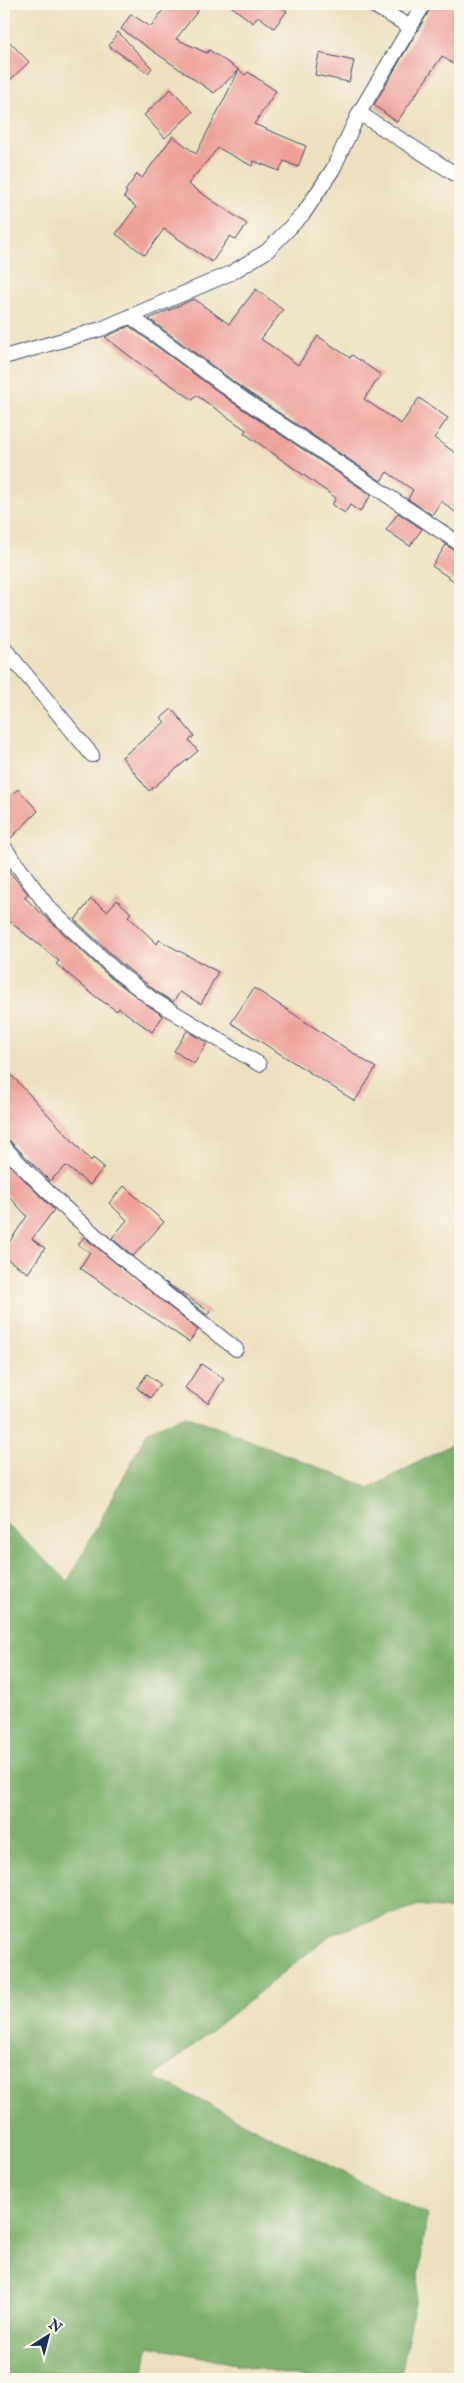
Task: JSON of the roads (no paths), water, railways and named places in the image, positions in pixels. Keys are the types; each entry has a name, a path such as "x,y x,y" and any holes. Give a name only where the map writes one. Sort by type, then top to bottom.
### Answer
{"street":[{"path":"371,4 409,26"},
{"path":"4,357 101,329 231,272 267,251 304,213 333,169 359,112 409,26 424,4"},
{"path":"359,112 460,177"},
{"path":"130,316 240,397 460,544"},
{"path":"4,648 92,754"},
{"path":"4,847 48,907 116,971 152,999 259,1064"},
{"path":"4,1147 30,1176 112,1252 236,1349"}]}
